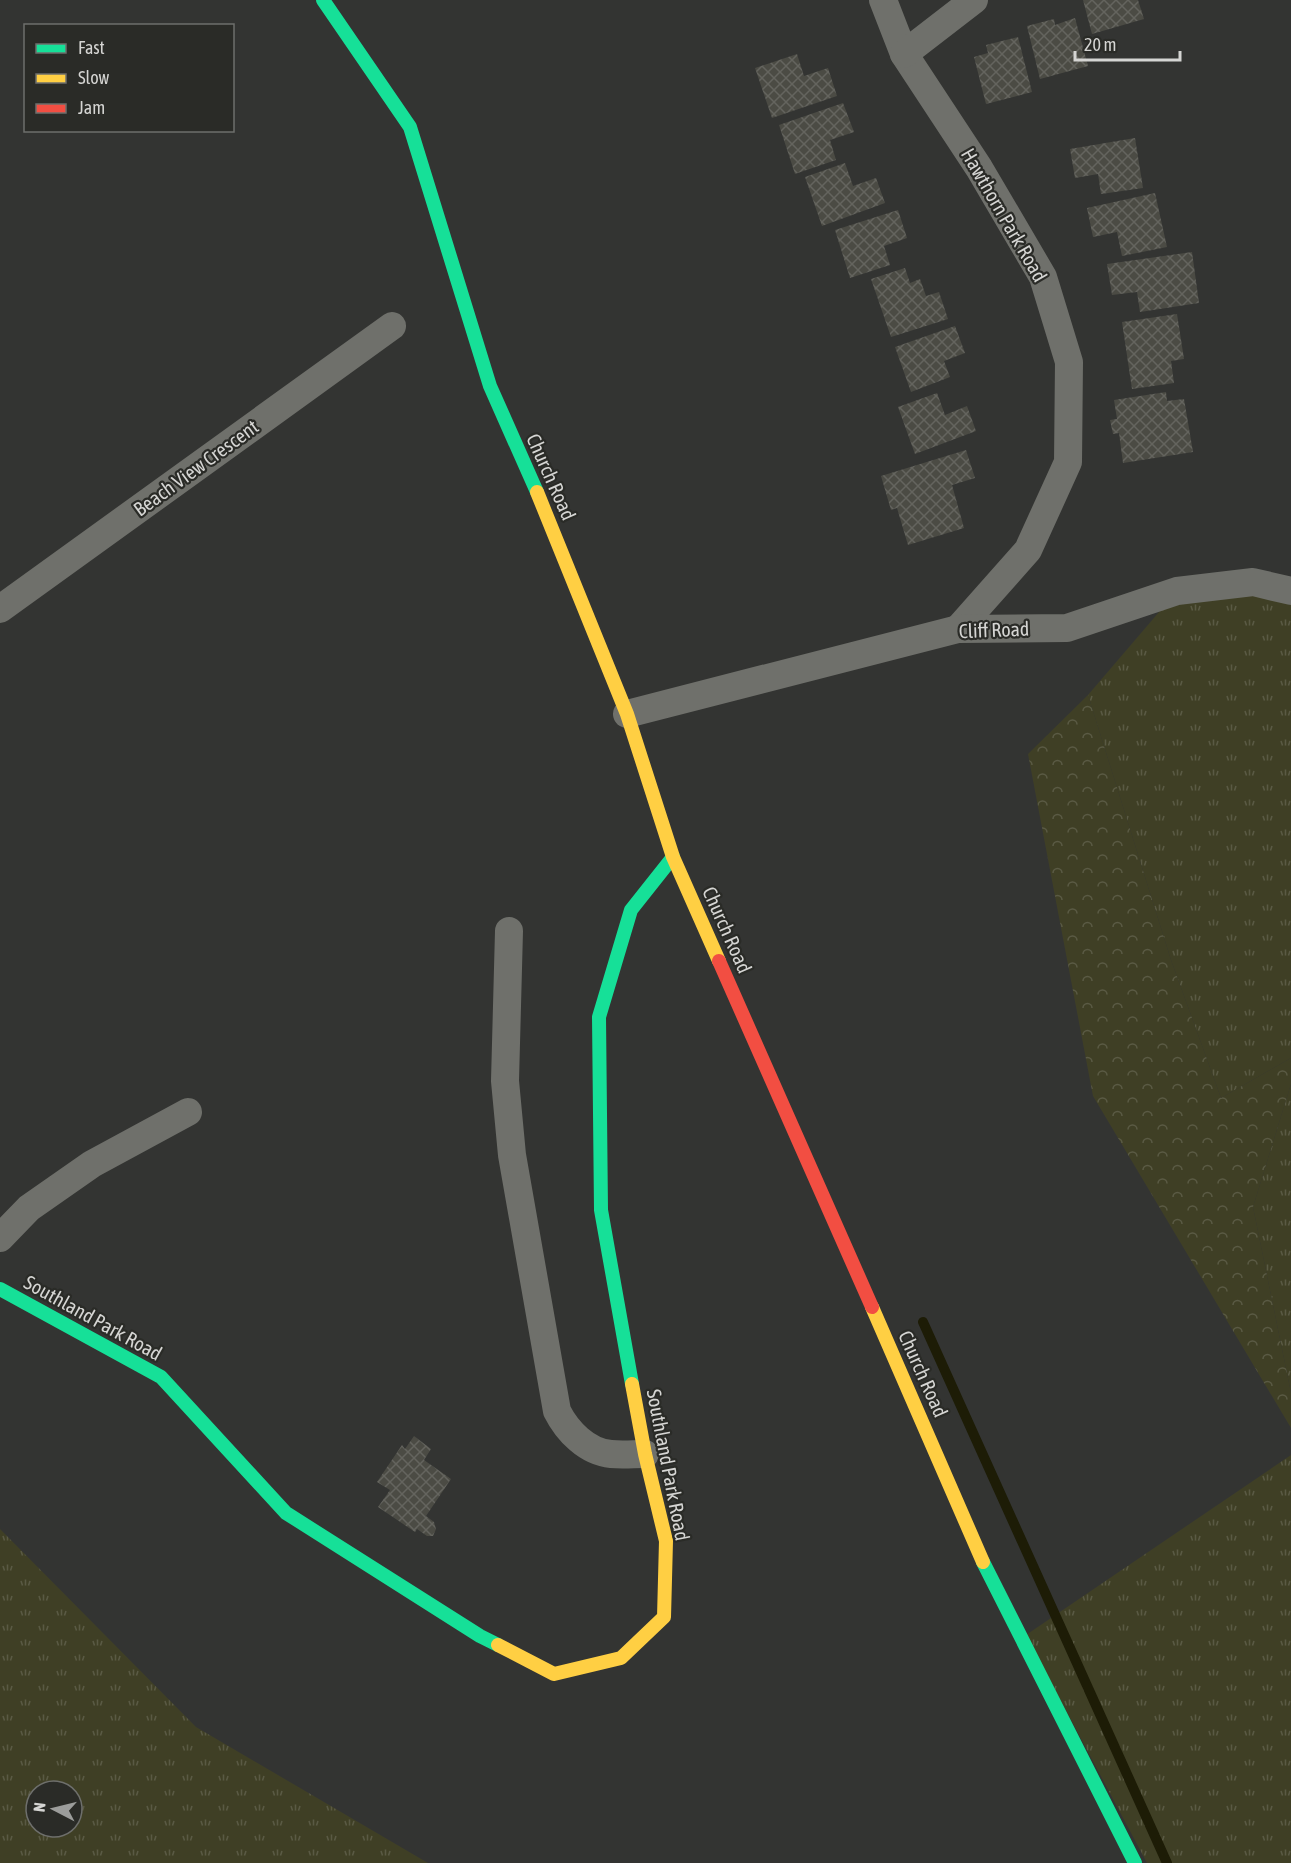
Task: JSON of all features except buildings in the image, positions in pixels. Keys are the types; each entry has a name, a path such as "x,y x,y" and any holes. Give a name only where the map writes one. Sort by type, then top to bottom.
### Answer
{"street":[{"name":"Church Road","path":"323,0 410,127 490,386 552,527 627,714 673,858 907,1384 987,1572 1135,1863"},
{"name":"Hawthorn Park Road","path":"883,0 904,54 979,168 1043,277 1069,362 1068,462 1028,550 958,629"},
{"path":"904,54 974,0"},
{"name":"Beach View Crescent","path":"0,609 392,326"},
{"name":"Cliff Road","path":"627,714 958,629 1067,628 1177,591 1253,582 1291,591"},
{"name":"Southland Park Road","path":"0,1289 161,1377 286,1512 480,1636 555,1674 621,1659 664,1617 666,1541 645,1454 602,1210 599,1017 631,910 673,858"},
{"path":"509,931 505,1082 512,1155 557,1411 571,1432 594,1450 609,1454 645,1454"},
{"path":"0,1238 29,1208 92,1164 188,1112"}],"green space":[{"path":"1177,591 1291,591 1291,1058 1221,1098 1171,960 1088,695"},
{"path":"1088,695 1171,960 1221,1098 1291,1058 1291,1084 1253,1207 1291,1393 1291,1428 1093,1096 1028,754"},
{"path":"1291,1084 1291,1393 1253,1207"},
{"path":"1291,1455 1291,1863 1147,1863 1026,1635"},
{"path":"0,1529 196,1727 428,1863 0,1863"}],"waterway":[{"path":"923,1322 1167,1863"}],"traffic: fast":[{"path":"323,0 410,127 490,386 537,492"},
{"path":"632,1384 601,1210 599,1017 631,910 673,857"},
{"path":"0,1289 161,1377 286,1513 480,1636 498,1645"},
{"path":"983,1562 1135,1863"}],"traffic: slow":[{"path":"537,492 627,714 673,857 719,961"},
{"path":"872,1307 983,1562"},
{"path":"498,1645 554,1674 621,1658 664,1617 666,1541 645,1454 632,1384"}],"traffic: jam":[{"path":"719,961 872,1307"}]}
